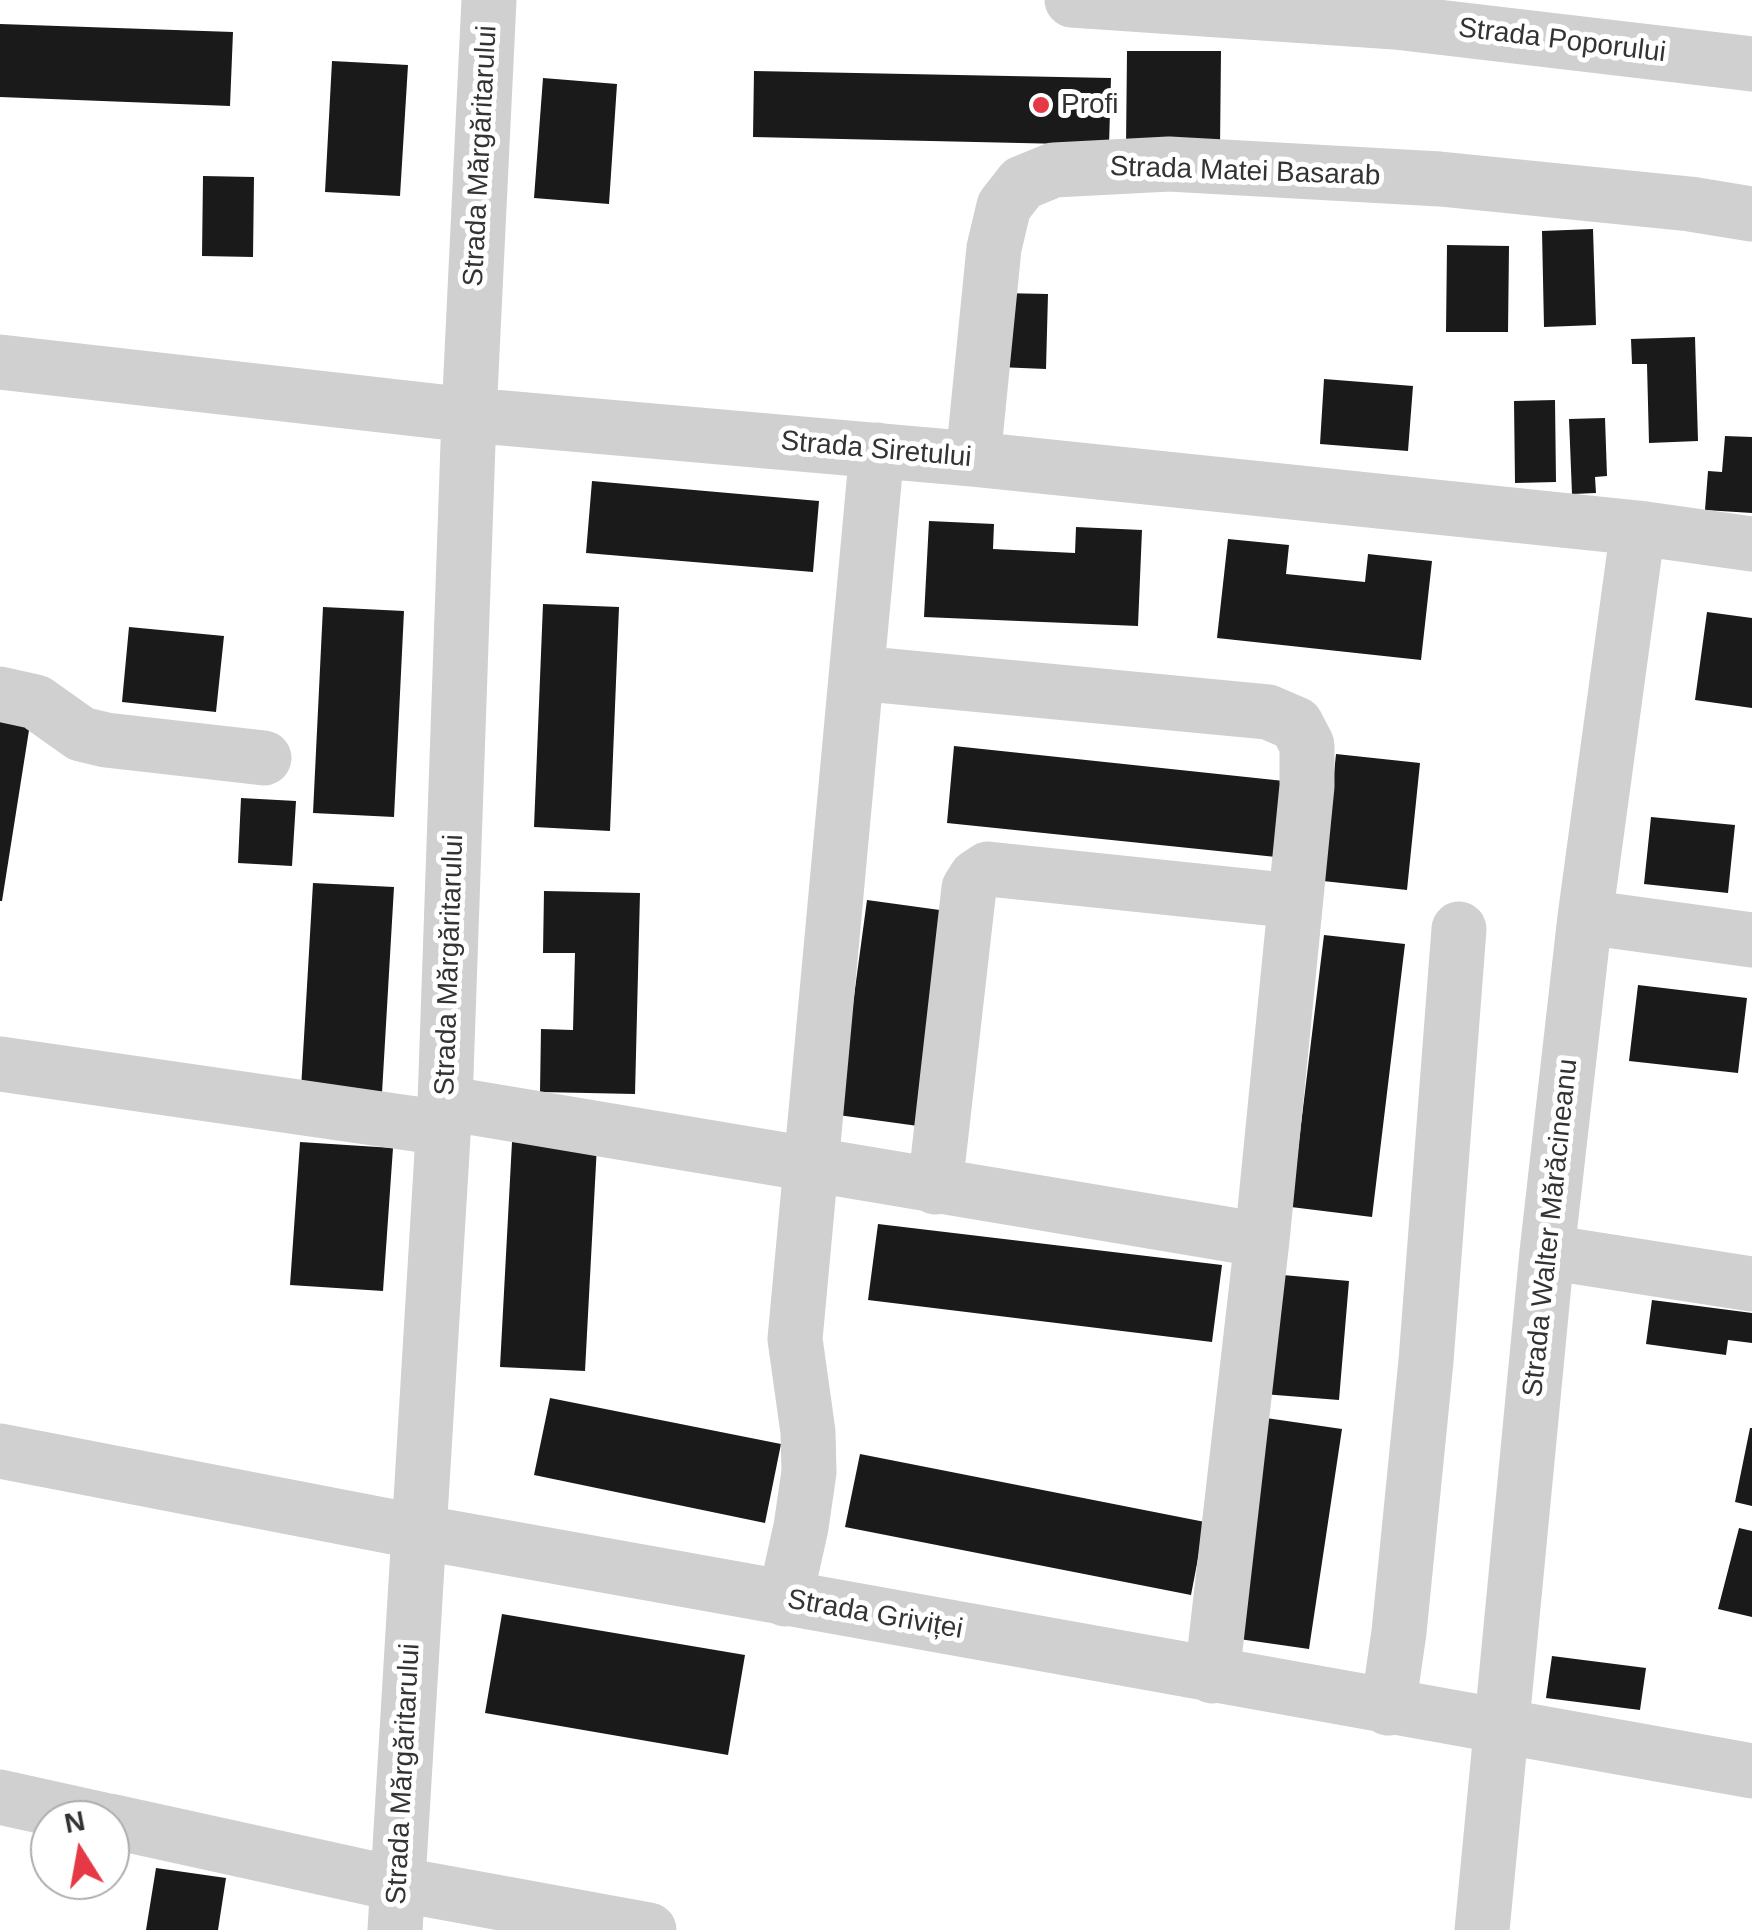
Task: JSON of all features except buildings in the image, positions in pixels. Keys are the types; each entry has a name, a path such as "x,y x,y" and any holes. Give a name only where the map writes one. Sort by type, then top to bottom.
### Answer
{"street":[{"name":"Strada Mărgăritarului","path":"396,1907 444,1115 469,415 489,0"},
{"name":"Strada Poporului","path":"1072,0 1396,11 1752,64"},
{"name":"Strada Matei Basarab","path":"973,459 994,248 1004,206 1022,184 1054,170 1169,164 1440,179 1690,204 1752,214"},
{"name":"Strada Siretului","path":"0,362 469,415 973,459 1638,528 1752,544"},
{"path":"785,1599 802,1527 808,1472 808,1432 795,1339 877,450"},
{"name":"Strada Walter Mărăcineanu","path":"1482,1930 1547,1252 1586,917 1638,528"},
{"path":"857,672 1268,712 1296,724 1308,745 1262,1240 1212,1676"},
{"path":"0,694 36,702 81,734 264,758"},
{"path":"934,1188 969,888 976,877 988,869 1296,902"},
{"path":"1586,917 1752,940"},
{"path":"1388,1708 1426,1361 1459,930"},
{"path":"0,1064 444,1115 810,1166 1262,1240"},
{"path":"1547,1252 1752,1284"},
{"name":"Strada Griviței","path":"0,1451 418,1532 1752,1771"},
{"path":"0,1797 30,1804"},
{"path":"130,1828 396,1907 649,1930"}],"place":[{"name":"Profi","path":"1041,105"}]}
